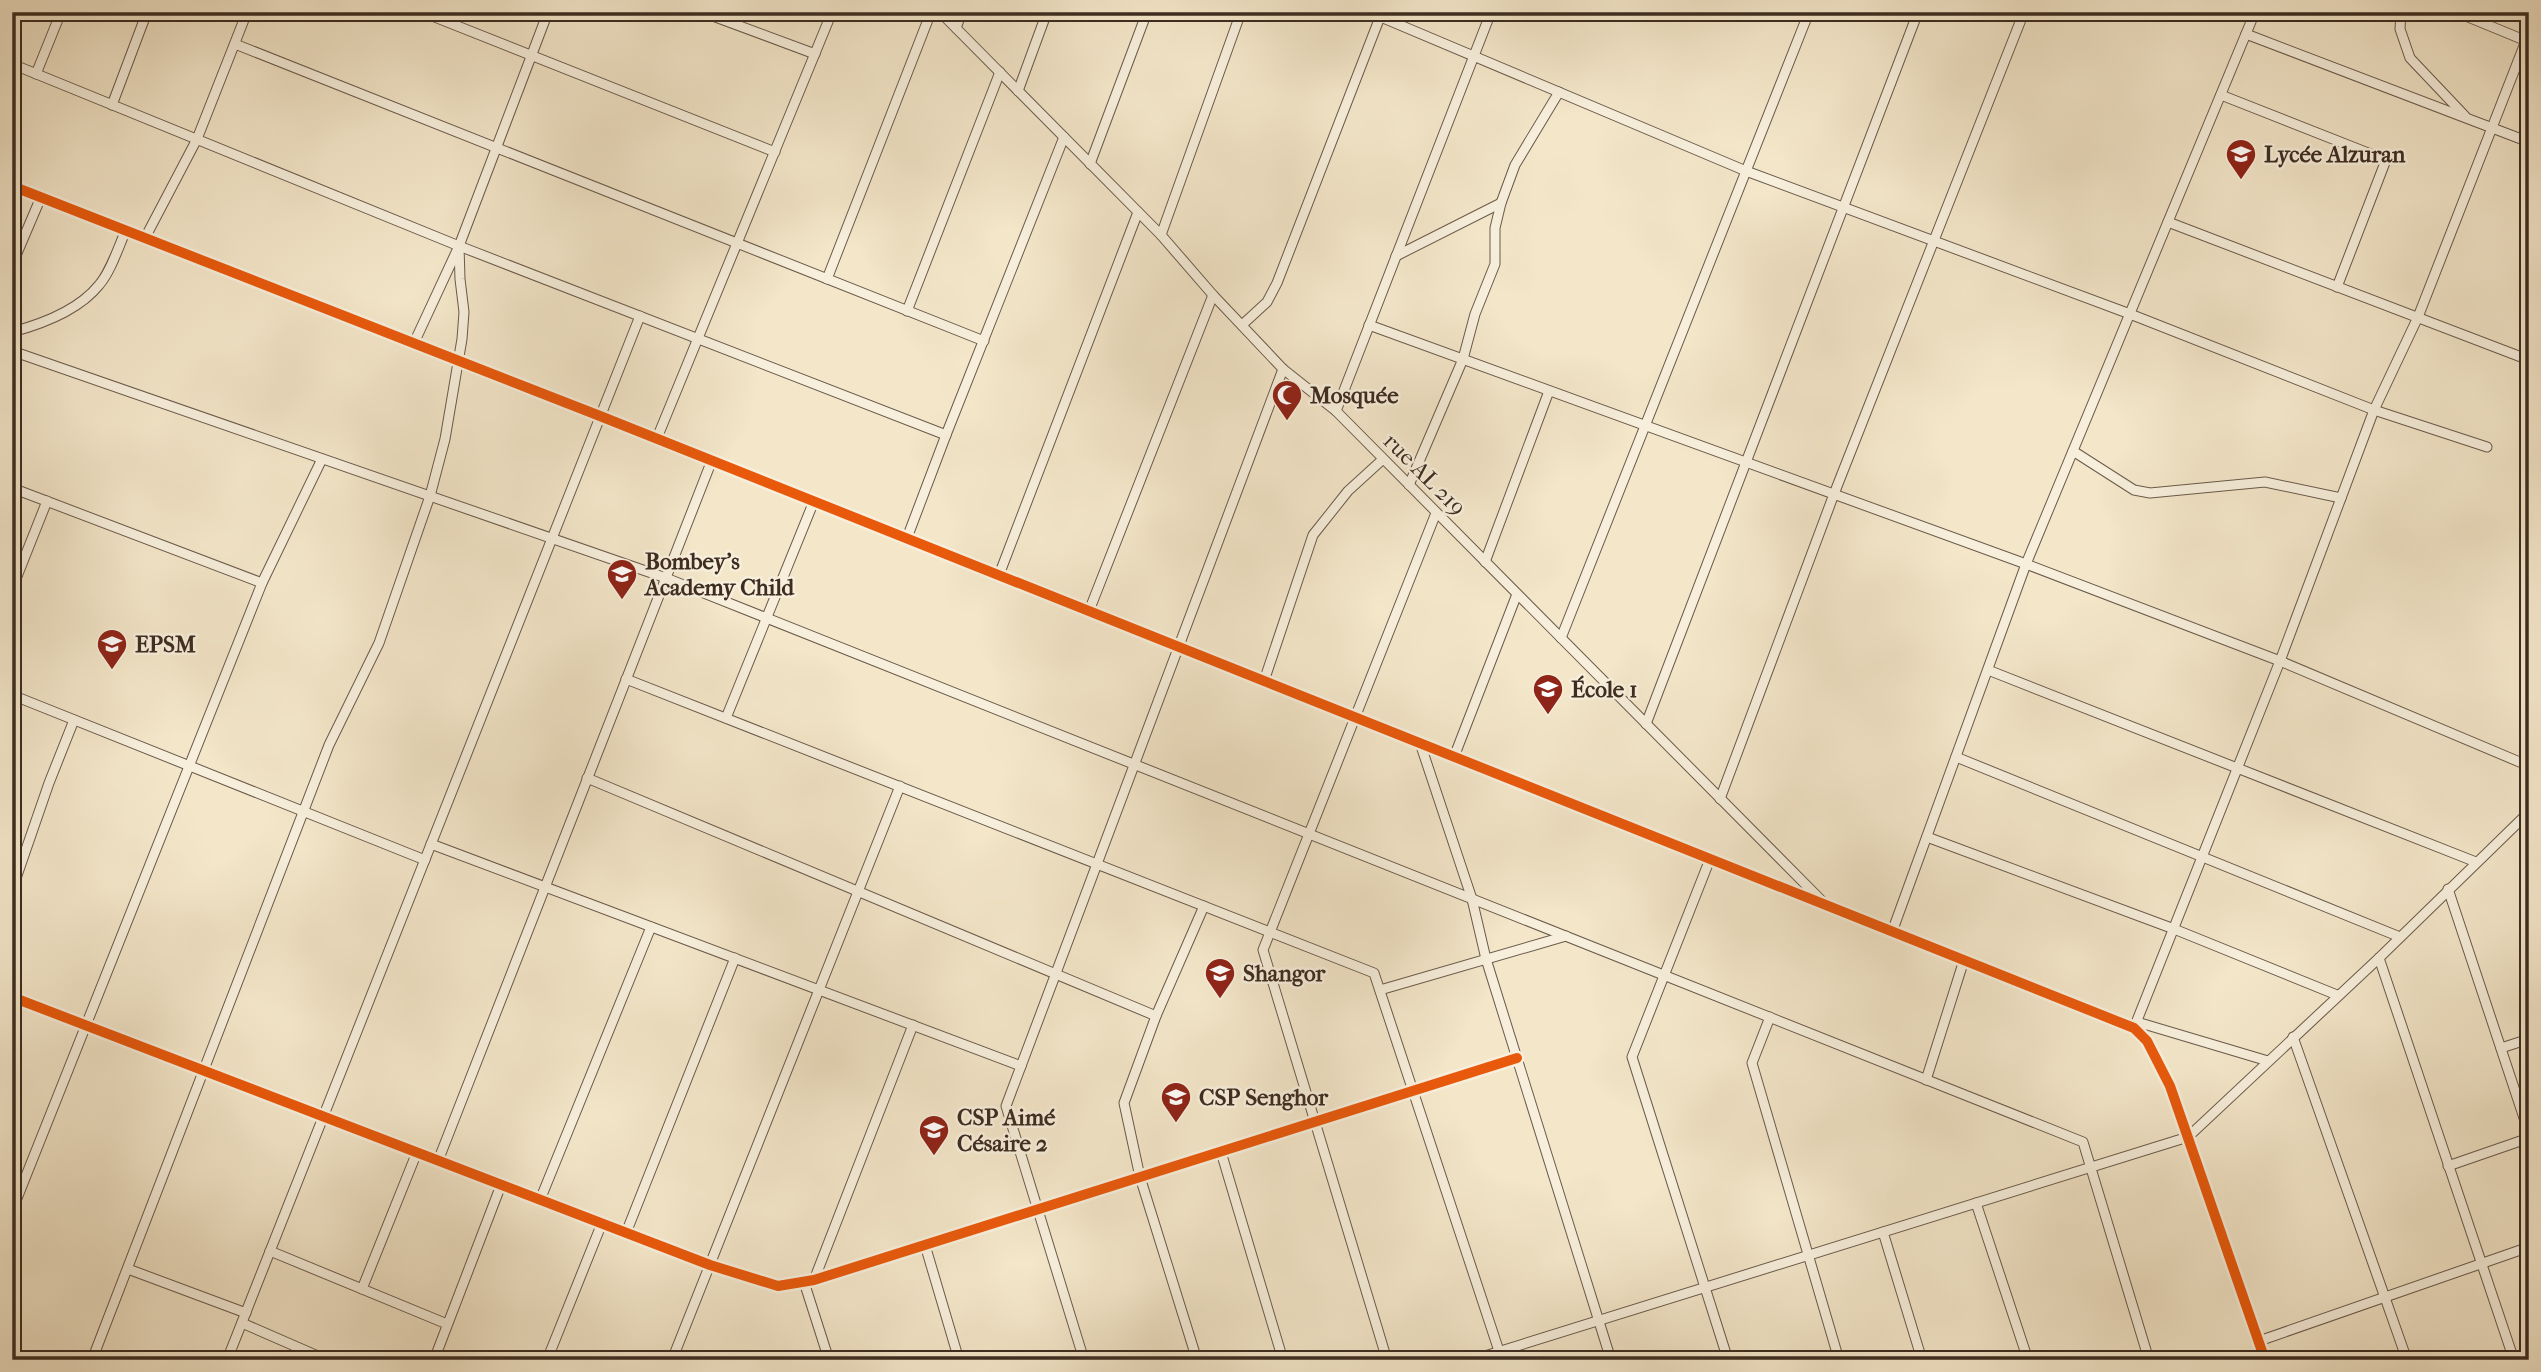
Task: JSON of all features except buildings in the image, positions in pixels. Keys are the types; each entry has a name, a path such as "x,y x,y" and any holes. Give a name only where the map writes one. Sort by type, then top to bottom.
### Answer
{"street":[{"path":"36,74 61,12"},
{"path":"112,105 147,12"},
{"path":"145,238 197,139 247,12"},
{"path":"422,12 775,152"},
{"path":"414,343 459,246 548,12"},
{"path":"702,12 815,54"},
{"path":"657,438 832,12"},
{"path":"827,279 931,12"},
{"name":"rue AL 219","path":"940,12 1139,212 1283,369 1336,411 1824,904"},
{"path":"956,28 962,12"},
{"path":"1018,90 1047,12"},
{"path":"1090,164 1147,12"},
{"path":"1161,235 1241,12"},
{"path":"1369,12 1384,16 1746,171 2130,314 2374,410 2487,447"},
{"path":"1336,411 1491,12"},
{"path":"1561,638 1809,12"},
{"path":"1646,724 1918,12"},
{"path":"1720,799 1834,494 2024,12"},
{"path":"1892,932 2026,565 2255,12"},
{"path":"2400,12 2400,29 2410,58 2467,118"},
{"path":"2136,1025 2280,661 2374,410 2418,317 2528,38 2456,12"},
{"path":"1242,325 1267,302 1277,283 1384,16"},
{"path":"2246,34 2529,142"},
{"path":"235,44 984,341"},
{"path":"12,64 459,246 946,435"},
{"path":"907,311 1000,72"},
{"path":"1409,485 1462,359 1475,314 1495,264 1496,228 1501,203 1515,165 1559,92"},
{"path":"2221,95 2386,160 2337,286"},
{"path":"907,538 1064,137"},
{"path":"12,186 657,438 1964,960 2136,1025 2268,1061"},
{"path":"12,265 41,197"},
{"path":"1396,256 1501,203"},
{"path":"999,575 1139,212"},
{"path":"2168,222 2529,360"},
{"path":"12,332 37,325 85,299 100,284 126,230"},
{"path":"92,1360 329,745 379,643 430,496 445,439 459,361 464,312 459,246"},
{"path":"1089,611 1213,295"},
{"path":"227,1360 640,316"},
{"path":"1369,325 1834,494 2280,661 2529,766"},
{"path":"12,351 666,578 2083,1142 2149,1360"},
{"path":"1084,1360 1006,1106 1283,369"},
{"path":"1485,562 1549,391"},
{"path":"2073,451 2134,489 2150,493 2265,482 2341,498"},
{"path":"12,1211 262,583 322,459"},
{"path":"438,1161 712,460"},
{"path":"1264,681 1314,534 1348,491 1382,460"},
{"path":"12,488 262,583"},
{"path":"12,589 47,501"},
{"path":"726,718 814,501"},
{"path":"1387,1360 1263,950 1436,513"},
{"path":"1454,757 1517,594"},
{"path":"1988,670 2476,862"},
{"path":"626,679 1374,973 1499,1351"},
{"path":"12,695 425,860"},
{"path":"12,890 49,783 75,720"},
{"path":"1420,743 1472,899 1486,959 1611,1360"},
{"path":"1956,757 2400,937"},
{"path":"587,778 1156,1016"},
{"path":"672,1360 900,786"},
{"path":"1472,1360 2188,1137 2379,958 2529,812"},
{"path":"1927,837 2174,929 2337,995"},
{"path":"431,844 1021,1066"},
{"path":"1710,859 1632,1057 1728,1360"},
{"path":"2448,889 2529,1133"},
{"path":"1197,1360 1140,1177 1124,1103 1156,1016 1204,906"},
{"path":"540,1200 651,927"},
{"path":"1380,990 1566,936"},
{"path":"626,1233 735,958"},
{"path":"2379,958 2514,1360"},
{"path":"1926,1080 1964,960"},
{"path":"12,997 710,1265 778,1286 809,1281 1517,1058"},
{"path":"1770,1017 1752,1063 1839,1360"},
{"path":"828,1360 809,1281 914,1025"},
{"path":"2136,1025 2170,1086 2265,1360"},
{"path":"2293,1037 2407,1360"},
{"path":"2501,1048 2529,1039"},
{"path":"2448,1166 2529,1138"},
{"path":"362,1289 416,1152"},
{"path":"1222,1152 1283,1360"},
{"path":"434,1360 501,1185"},
{"path":"1976,1203 2028,1360"},
{"path":"547,1360 602,1223"},
{"path":"1883,1232 1922,1360"},
{"path":"925,1245 960,1360"},
{"path":"2259,1341 2529,1247"},
{"path":"270,1251 447,1324"},
{"path":"128,1269 246,1313"},
{"path":"242,1323 327,1360"}],"cycle path":[{"path":"12,186 600,416 2134,1028 2147,1041 2170,1086 2265,1360"},
{"path":"12,997 710,1265 778,1286 814,1280 1517,1058"}],"place":[{"name":"Lycée Alzuran","path":"2241,181"},
{"name":"Mosquée","path":"1287,422"},
{"name":"Bombey's Academy Child","path":"622,601"},
{"name":"EPSM","path":"112,671"},
{"name":"École 1","path":"1548,716"},
{"name":"Shangor","path":"1220,1000"},
{"name":"CSP Senghor","path":"1176,1124"},
{"name":"CSP Aimé Césaire 2","path":"934,1157"}]}
